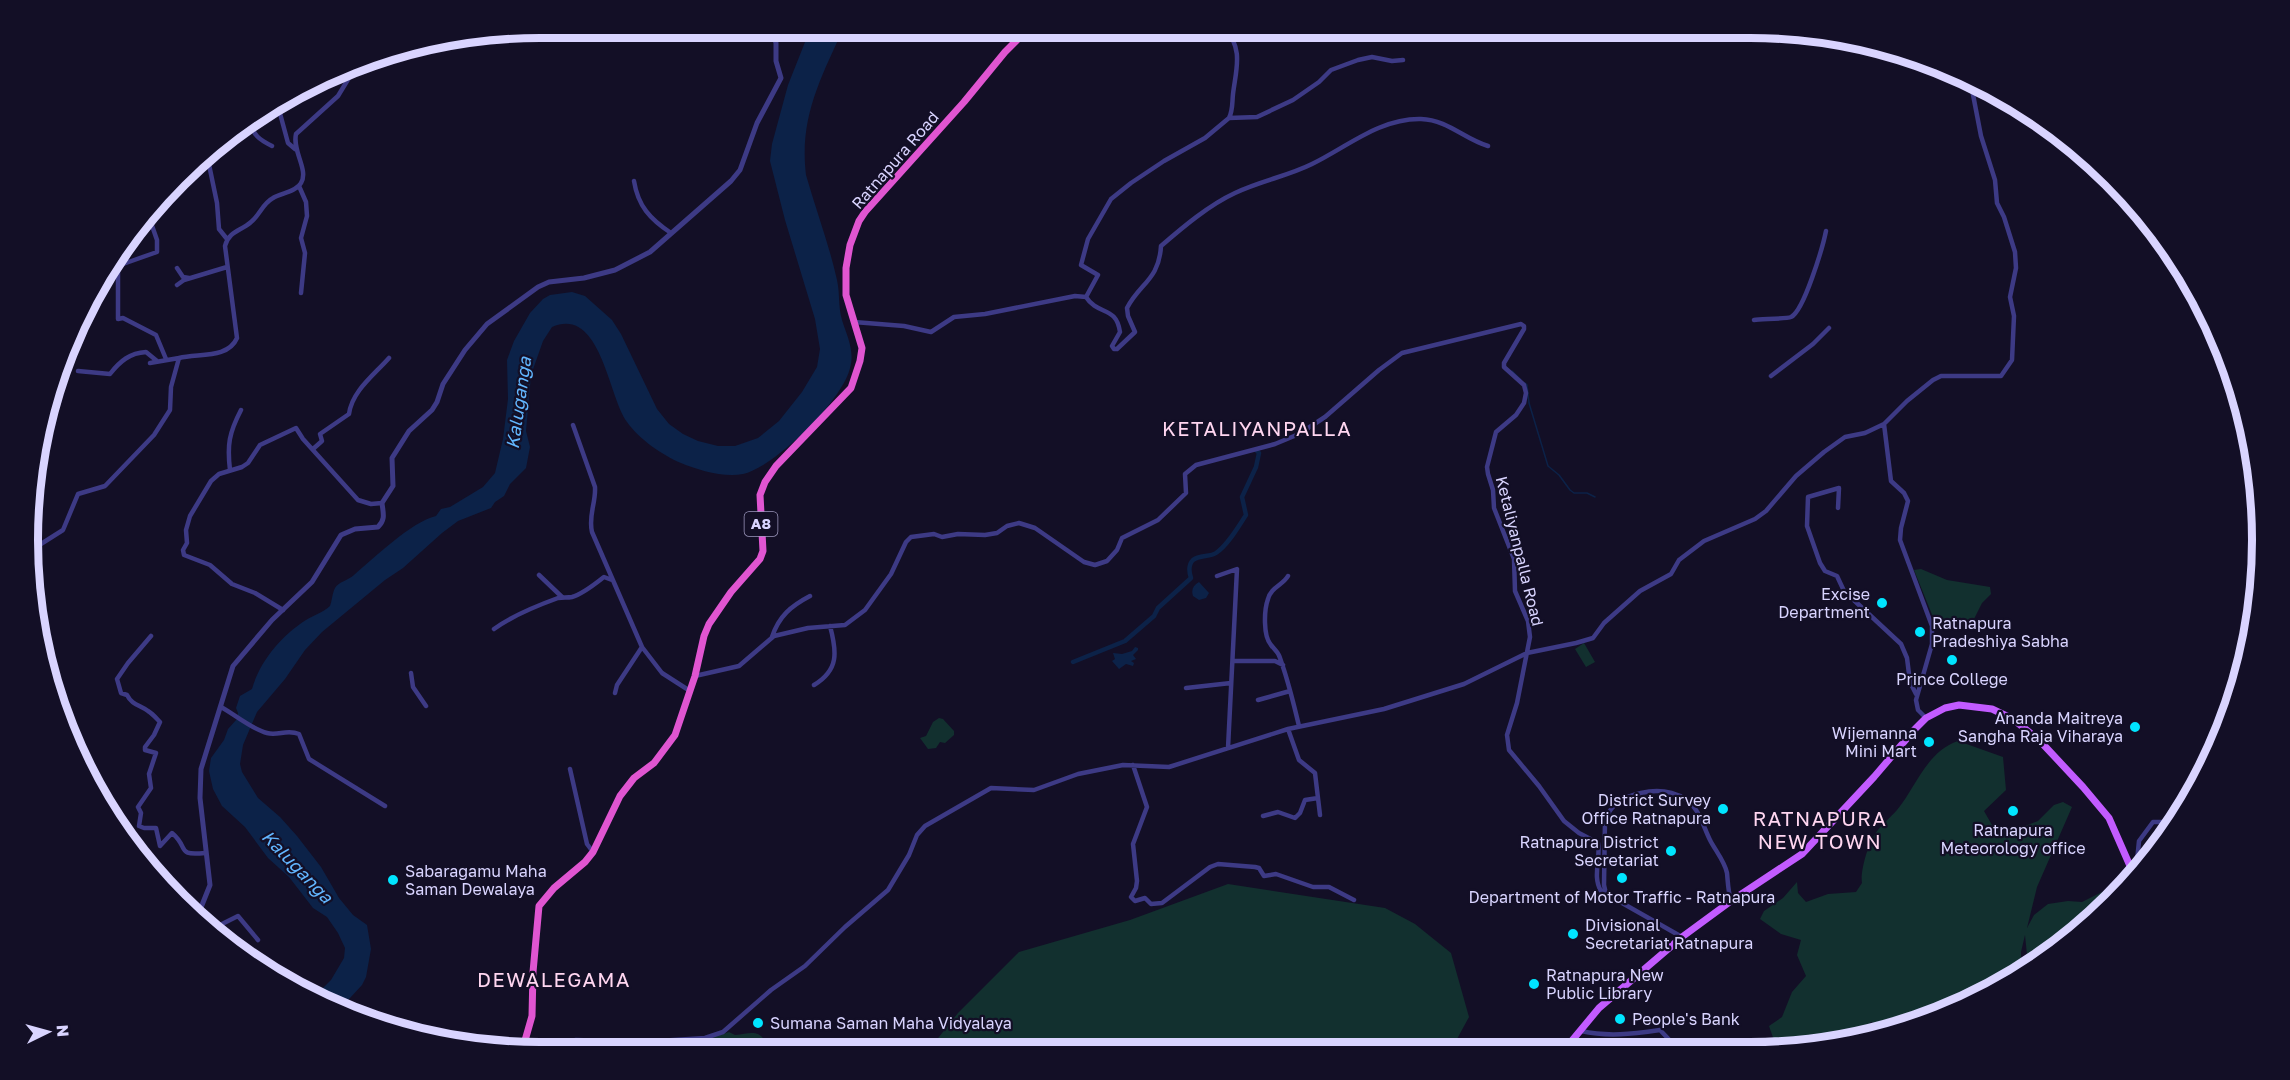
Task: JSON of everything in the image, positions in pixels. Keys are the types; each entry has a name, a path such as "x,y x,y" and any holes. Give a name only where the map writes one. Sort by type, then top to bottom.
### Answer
{"highway":[{"name":"Ratnapura Road","path":"526,1042 532,1016 532,972 539,906 554,888 585,862 593,852 620,796 634,778 654,763 675,735 691,691 709,624 764,551 760,495 765,482 776,466 851,388 862,348 846,295 846,268 850,245 859,221 1019,38"}],"main road":[{"path":"1571,1042 1599,1008 1682,938 1731,901 1802,854 1926,718 1945,708 1959,705 1992,708 2013,719 2040,741 2109,818 2131,866"}],"street":[{"path":"200,909 210,885 205,853 201,769 233,666 283,610 312,582 341,535 355,529 378,527 382,522 384,516 382,503 393,486 392,458 409,430 432,410 443,384 465,350 487,324 538,287 549,282 584,278 615,270 650,252 720,192 740,171 757,123 781,78 776,61 774,38"},
{"path":"1229,118 1238,69 1237,50 1231,38"},
{"path":"1086,297 1098,275 1081,266 1088,239 1111,199 1131,183 1205,138 1229,118 1257,117 1293,100 1319,82 1331,70 1372,57 1392,61 1403,60"},
{"path":"150,363 227,351 233,346 237,338 227,267 226,239 250,224 264,204 299,186 303,181 303,171 295,149 296,134 338,96 351,75"},
{"path":"565,1042 576,1040 663,1041 705,1038 723,1032 771,990 805,966 888,890 909,855 917,835 925,826 991,788 1034,790 1078,774 1123,765 1169,767 1299,726 1384,710 1464,684 1527,652 1576,644 1593,638 1604,623 1640,591 1671,574 1679,560 1704,541 1755,519 1766,511 1796,476 1824,452 1845,437 1865,433 1884,424 1933,380 1941,376 2001,376 2012,360 2014,316 2010,297 2016,268 2015,252 1997,203 1995,180 1980,136 1972,89"},
{"path":"279,111 288,143 295,149"},
{"path":"1086,297 1091,305 1116,318 1120,332 1112,346 1117,350 1135,332 1127,308 1156,270 1161,246 1185,226 1233,194 1295,172 1370,131 1419,119 1441,122 1475,142 1488,146"},
{"path":"253,128 254,134 260,140 272,146"},
{"path":"209,162 217,203 219,229 226,239"},
{"path":"634,181 640,205 648,215 671,233"},
{"path":"299,186 306,202 302,238 305,253 302,293"},
{"path":"151,222 157,240 157,252 123,264 118,269 118,319 123,318 156,335 166,359"},
{"path":"1754,320 1791,317 1797,311 1818,264 1826,231"},
{"path":"177,285 227,267"},
{"path":"177,268 183,277 191,279"},
{"path":"854,322 904,326 931,332 954,317 985,314 1075,296 1086,297"},
{"name":"Ketaliyanpalla Road","path":"695,676 739,666 772,638 808,628 845,625 865,610 891,574 906,542 911,537 934,534 942,537 958,534 985,535 997,533 1007,526 1019,523 1035,528 1084,562 1095,565 1107,561 1117,550 1122,538 1158,520 1180,501 1186,493 1185,474 1188,469 1282,442 1299,434 1325,417 1385,364 1402,353 1521,324 1524,329 1504,363 1504,367 1524,385 1526,393 1524,403 1516,415 1496,432 1488,467 1494,508 1514,559 1515,591 1528,621 1530,637 1517,704 1507,735 1509,750 1564,821 1579,833 1598,843 1600,851 1597,885 1600,891 1606,894"},
{"path":"1771,376 1813,344 1829,328"},
{"path":"78,371 110,374 132,353 146,352 158,362"},
{"path":"38,546 63,530 78,494 105,486 154,435 170,410 171,387 179,358"},
{"path":"313,449 322,441 320,434 349,414 350,405 359,390 389,358"},
{"path":"230,470 226,448 240,410"},
{"path":"1884,424 1891,481 1904,493 1908,501 1900,540 1932,626 1930,653 1916,694"},
{"path":"573,425 595,488 595,498 590,513 592,531 612,580 642,647 662,673 691,691"},
{"path":"283,610 255,593 232,584 210,565 184,555 183,550 187,543 186,530 197,502 211,481 219,474 248,463 260,445 296,428 303,439 358,500 371,504 382,503"},
{"path":"1838,508 1839,488 1808,497 1807,526 1820,563 1825,571 1837,576 1844,591 1901,644 1907,658 1910,682 1916,694 1918,710 1926,718"},
{"path":"1217,576 1237,569 1228,747"},
{"path":"539,575 562,597"},
{"path":"1288,576 1272,590 1267,600 1268,638 1277,650 1283,665 1299,726"},
{"path":"494,629 505,621 562,597 572,597 595,585 604,577 612,580"},
{"path":"772,638 782,616 794,605 810,596"},
{"path":"814,685 828,675 836,653 830,626"},
{"path":"151,636 117,679 121,693 127,695 137,706 150,712 160,722 145,747 145,750 156,753 149,774 151,788 138,807 141,813 139,826 156,828 160,846 172,833 188,855 205,853"},
{"path":"615,693 617,686 642,647"},
{"path":"1233,662 1275,661 1283,665"},
{"path":"411,673 413,687 426,706"},
{"path":"1186,688 1231,683"},
{"path":"1258,700 1290,691"},
{"path":"221,707 267,733 292,731 299,734 309,759 385,806"},
{"path":"1288,729 1299,760 1315,773 1320,815"},
{"path":"1133,765 1147,807 1133,844 1137,881 1131,897 1135,901 1145,898 1151,904 1162,903 1218,864 1259,868 1264,876 1276,874 1313,887 1329,887 1354,900"},
{"path":"570,768 587,844 593,852"},
{"path":"1682,938 1606,894 1604,885 1605,819 1615,803 1629,796 1651,791 1666,791 1681,797 1696,811 1727,871 1731,901"},
{"path":"1263,816 1278,812 1295,818 1300,813 1302,802 1318,798"},
{"path":"2137,860 2139,841 2153,822 2166,822"},
{"path":"2131,866 2135,863"},
{"path":"218,926 238,916 258,940"},
{"path":"1581,1031 1619,1036 1660,1030 1671,1042"}],"green space":[{"path":"1921,569 1947,580 1990,587 1991,594 1982,603 1970,625 1938,625 1935,622 1914,570"},
{"path":"1584,643 1595,662 1586,667 1575,649"},
{"path":"939,718 943,719 954,731 954,735 945,743 940,742 936,748 928,749 920,738 926,736 933,722"},
{"path":"1958,741 2003,757 2006,790 1984,811 1992,825 2009,832 2038,821 2054,805 2063,802 2072,807 2037,887 2027,928 2034,915 2048,904 2068,901 2082,902 2113,886 2081,918 2029,958 2025,935 2021,963 1972,991 1912,1016 1880,1025 1871,1022 1865,1029 1848,1033 1774,1041 1769,1026 1782,1017 1792,992 1806,976 1797,955 1801,940 1781,934 1760,919 1764,911 1783,898 1797,882 1798,893 1806,902 1828,894 1856,892 1862,883 1865,858 1875,834 1904,801 1930,761 1947,746"},
{"path":"1228,884 1385,908 1415,924 1451,953 1469,1017 1455,1042 935,1042 958,1013 1019,952 1130,920"},
{"path":"729,1032 735,1035 755,1033 765,1042 690,1042"}],"water":[{"name":"Kaluganga","path":"807,38 839,38 814,98 809,116 805,154 806,175 834,267 841,315 850,344 852,356 845,381 822,414 772,459 743,474 711,473 674,460 644,440 627,422 620,410 601,357 592,341 582,329 569,324 552,327 543,341 531,375 526,431 530,447 526,468 510,484 504,496 491,508 458,521 322,632 305,650 285,679 257,712 243,745 240,764 242,772 258,798 297,836 321,867 339,898 353,915 367,925 371,949 366,977 362,985 345,1003 319,992 331,980 344,958 345,948 338,933 327,917 313,908 289,877 268,858 245,827 222,806 213,789 209,771 211,758 224,740 228,729 237,719 236,708 240,696 252,689 260,669 280,641 297,626 330,606 336,586 352,577 415,525 436,516 441,509 450,507 483,487 495,473 503,439 508,399 507,360 514,341 530,313 550,295 572,292 585,296 612,320 657,409 669,424 683,434 718,446 735,446 758,438 779,421 802,392 817,367 820,349 815,319 770,161 772,144 788,85"},
{"path":"1199,582 1209,593 1206,598 1199,600 1193,596 1192,592 1194,586"},
{"path":"1135,647 1138,650 1133,655 1136,659 1131,661 1134,663 1133,666 1126,664 1119,669 1112,661 1115,659 1113,653 1122,654 1132,651"}],"waterway":[{"path":"1512,371 1521,380"},
{"path":"1525,383 1548,466 1574,493 1587,493 1595,497"},
{"path":"1073,662 1125,641 1154,616 1158,608 1191,578 1189,569 1193,560 1214,554 1225,545 1246,515 1242,497 1256,467 1259,453 1256,450"}],"place":[{"name":"Excise Department","path":"1882,603"},
{"name":"Ratnapura Pradeshiya Sabha","path":"1920,632"},
{"name":"Prince College","path":"1952,660"},
{"name":"Ananda Maitreya Sangha Raja Viharaya","path":"2135,727"},
{"name":"Wijemanna Mini Mart","path":"1929,742"},
{"name":"District Survey Office Ratnapura","path":"1723,809"},
{"name":"Ratnapura Meteorology office","path":"2013,811"},
{"name":"Ratnapura District Secretariat","path":"1671,851"},
{"name":"Department of Motor Traffic - Ratnapura","path":"1622,878"},
{"name":"Sabaragamu Maha Saman Dewalaya","path":"393,880"},
{"name":"Divisional Secretariat Ratnapura","path":"1573,934"},
{"name":"Ratnapura New Public Library","path":"1534,984"},
{"name":"People's Bank","path":"1620,1019"},
{"name":"Sumana Saman Maha Vidyalaya","path":"758,1023"}],"district":[{"name":"KETALIYANPALLA","path":"1257,429"},
{"name":"RATNAPURA NEW TOWN","path":"1820,830"},
{"name":"DEWALEGAMA","path":"554,980"}]}
